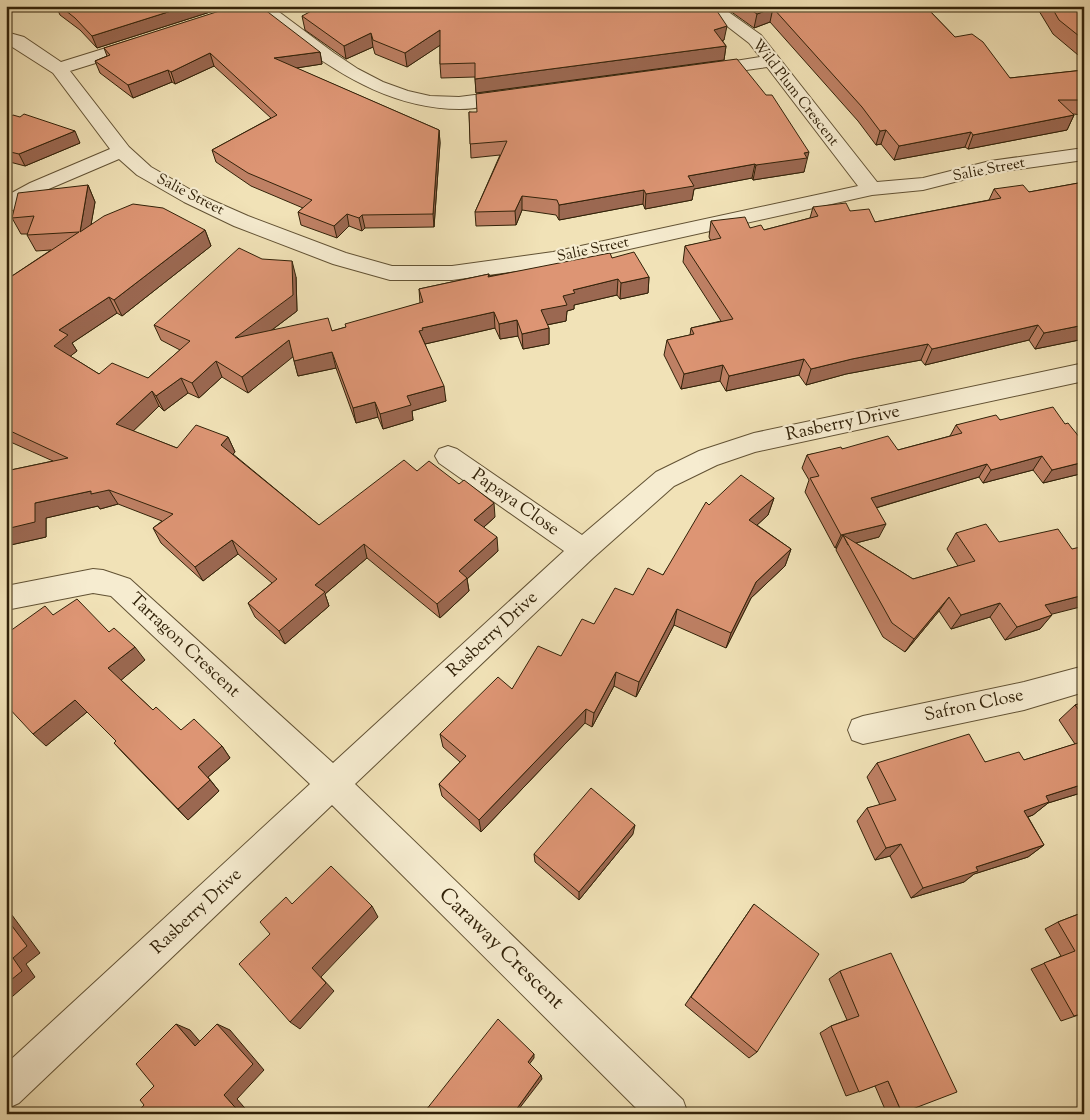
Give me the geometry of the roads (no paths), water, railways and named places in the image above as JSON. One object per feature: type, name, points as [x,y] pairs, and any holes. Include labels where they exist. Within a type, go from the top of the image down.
[{"type":"street","name":"Wild Plum Crescent","points":[[709,6],[755,39],[872,189]]},
{"type":"street","points":[[253,7],[337,64],[374,86],[409,98],[459,103],[527,94]]},
{"type":"street","name":"Salie Street","points":[[6,37],[18,41],[59,69],[122,151],[144,171],[191,198],[241,221],[332,255],[390,273],[452,273],[553,259],[872,189],[923,184],[990,167],[1084,154]]},
{"type":"street","points":[[59,69],[158,37]]},
{"type":"street","points":[[684,73],[772,62]]},
{"type":"street","points":[[6,205],[38,187],[122,151]]},
{"type":"street","name":"Rasberry Drive","points":[[6,1090],[583,550],[666,479],[708,458],[754,443],[1079,379]]},
{"type":"street","name":"Papaya Close","points":[[448,456],[583,550]]},
{"type":"street","name":"Tarragon Crescent","points":[[6,598],[93,581],[120,587],[333,784]]},
{"type":"street","name":"Safron Close","points":[[863,730],[1024,696],[1084,679]]},
{"type":"street","name":"Caraway Crescent","points":[[333,784],[669,1114]]}]
